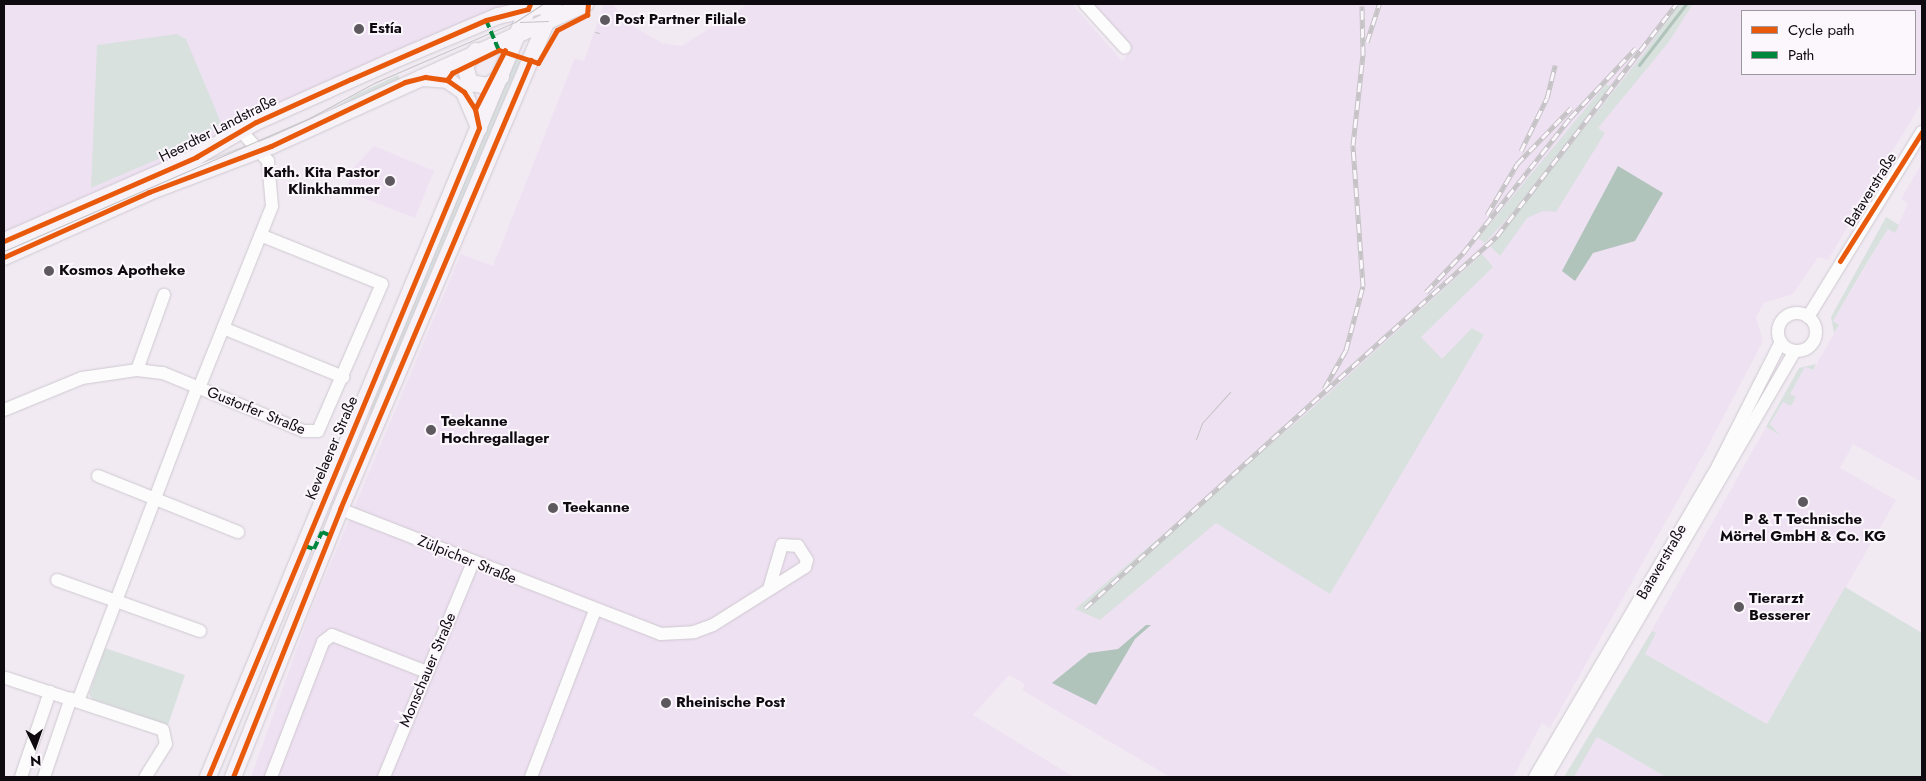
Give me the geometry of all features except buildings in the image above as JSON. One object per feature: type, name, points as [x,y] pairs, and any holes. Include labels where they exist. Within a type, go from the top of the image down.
[{"type":"main road","name":"Heerdter Landstraße","points":[[4,241],[182,163],[241,131],[498,16],[526,5],[549,4]]},
{"type":"main road","name":"Kevelaerer Straße","points":[[233,777],[340,509],[554,4]]},
{"type":"main road","name":"Heerdter Landstraße","points":[[4,257],[149,192],[261,150],[405,82],[585,4]]},
{"type":"main road","name":"Kevelaerer Straße","points":[[208,777],[501,77],[519,32],[526,5]]},
{"type":"main road","points":[[476,51],[465,66],[470,83],[488,86],[501,77]]},
{"type":"main road","points":[[405,82],[436,78],[457,86],[471,101],[479,128]]},
{"type":"street","points":[[1085,4],[1125,48]]},
{"type":"street","points":[[44,777],[153,498],[273,200],[269,168],[261,150],[241,131]]},
{"type":"street","name":"Bataverstraße","points":[[1808,317],[1922,132]]},
{"type":"street","points":[[223,328],[343,378],[382,284],[260,235]]},
{"type":"street","points":[[137,370],[164,295]]},
{"type":"street","name":"Bataverstraße","points":[[1535,777],[1718,466],[1780,342],[1778,329],[1784,318],[1792,314],[1808,317],[1815,328],[1813,342],[1795,351],[1546,777]]},
{"type":"street","points":[[1780,342],[1795,351]]},
{"type":"street","name":"Gustorfer Straße","points":[[4,410],[82,378],[137,370],[163,373],[311,433],[322,427],[343,378]]},
{"type":"street","points":[[98,476],[238,532]]},
{"type":"street","name":"Zülpicher Straße","points":[[340,509],[595,610],[661,634],[676,635],[713,625],[769,589]]},
{"type":"street","name":"Monschauer Straße","points":[[384,777],[473,562]]},
{"type":"street","points":[[56,580],[200,631]]},
{"type":"street","points":[[531,777],[595,610]]},
{"type":"street","points":[[270,777],[323,642],[332,635],[427,672]]},
{"type":"street","points":[[6,678],[164,730],[166,744],[145,777]]},
{"type":"street","points":[[21,777],[50,692]]},
{"type":"shaded area","points":[[4,4],[512,4],[190,153],[4,233]]},
{"type":"shaded area","points":[[604,4],[613,4],[625,22],[662,43],[682,46],[748,4],[1072,4],[1122,61],[1132,50],[1091,4],[1922,4],[1922,102],[1828,260],[1818,257],[1793,294],[1764,303],[1756,317],[1763,341],[1707,448],[1550,728],[1542,723],[1513,777],[1170,777],[1022,690],[1025,684],[1009,675],[973,715],[1074,777],[251,777],[309,615],[461,254],[493,266],[575,58],[584,61]]},
{"type":"shaded area","points":[[1678,4],[1693,4],[1668,43],[1598,128],[1605,133],[1556,212],[1543,211],[1527,218],[1500,256],[1490,246],[1644,53]]},
{"type":"shaded area","points":[[177,34],[186,39],[222,125],[170,154],[91,188],[97,45]]},
{"type":"shaded area","points":[[516,56],[520,62],[368,421],[374,396]]},
{"type":"shaded area","points":[[398,75],[400,79],[324,114],[357,94]]},
{"type":"shaded area","points":[[1606,84],[1611,87],[1513,212],[1485,243],[1478,238]]},
{"type":"shaded area","name":"Kath. Kita Pastor Klinkhammer","points":[[374,146],[434,171],[415,218],[345,191],[355,166]]},
{"type":"shaded area","points":[[1922,163],[1922,482],[1853,444],[1840,468],[1896,500],[1767,724],[1640,651],[1766,427],[1780,435],[1770,425],[1783,402],[1791,405],[1790,394],[1805,367],[1813,370],[1839,325],[1833,321],[1888,229],[1895,232],[1908,204],[1901,199]]},
{"type":"shaded area","points":[[1618,166],[1663,193],[1635,241],[1593,253],[1575,281],[1562,271]]},
{"type":"shaded area","points":[[1886,217],[1899,225],[1895,233],[1888,229],[1868,261],[1833,321],[1839,325],[1834,333],[1831,317]]},
{"type":"shaded area","points":[[1482,254],[1493,267],[1421,337],[1442,359],[1472,328],[1484,335],[1330,594],[1216,523],[1100,620],[1075,609],[1307,413]]},
{"type":"shaded area","points":[[1816,364],[1813,370],[1805,367],[1790,394],[1796,397],[1791,406],[1783,402],[1770,424],[1780,435],[1766,427],[1799,368]]},
{"type":"shaded area","points":[[1845,587],[1922,633],[1922,777],[1666,777],[1597,737],[1574,777],[1564,777],[1652,631],[1656,633],[1645,654],[1767,724]]},
{"type":"shaded area","points":[[1146,625],[1151,625],[1135,639],[1096,705],[1052,683],[1089,653],[1118,649]]},
{"type":"shaded area","points":[[105,648],[185,675],[168,725],[92,699],[89,694]]},
{"type":"shaded area","points":[[1597,737],[1666,777],[1574,777]]},
{"type":"waterway","points":[[1639,65],[1686,4]]},
{"type":"tram line","points":[[4,251],[308,119],[374,83],[515,22],[543,4]]},
{"type":"tram line","points":[[520,22],[548,21]]},
{"type":"tram line","points":[[595,32],[599,33]]},
{"type":"tram line","points":[[1196,439],[1202,423],[1230,392]]},
{"type":"railway","points":[[1367,42],[1379,4]]},
{"type":"railway","points":[[1085,608],[1497,236],[1676,4]]},
{"type":"railway","points":[[1324,389],[1346,350],[1363,286],[1353,145],[1363,55],[1362,6]]},
{"type":"railway","points":[[1426,292],[1463,253],[1570,118],[1636,48]]},
{"type":"railway","points":[[1521,151],[1547,98],[1555,65]]},
{"type":"railway","points":[[1487,215],[1517,164],[1571,108]]},
{"type":"marked path","points":[[486,20],[499,50]]},
{"type":"marked path","points":[[305,546],[314,549],[322,532],[329,535]]},
{"type":"cycle path","points":[[4,241],[196,157],[256,122],[351,79],[486,20],[528,9],[530,4]]},
{"type":"cycle path","points":[[447,80],[452,73],[499,50],[538,63],[557,30],[587,15],[588,4]]},
{"type":"cycle path","points":[[475,109],[505,50]]},
{"type":"cycle path","points":[[233,777],[340,509],[531,60]]},
{"type":"cycle path","points":[[4,257],[149,192],[271,146],[405,82],[425,77],[447,80],[464,92],[475,109],[479,128],[208,777]]},
{"type":"cycle path","points":[[1840,261],[1922,132]]},
{"type":"place","name":"Post Partner Filiale","points":[[605,20]]},
{"type":"place","name":"Estía","points":[[359,29]]},
{"type":"place","name":"Kath. Kita Pastor Klinkhammer","points":[[390,181]]},
{"type":"place","name":"Kosmos Apotheke","points":[[49,271]]},
{"type":"place","name":"Teekanne Hochregallager","points":[[431,430]]},
{"type":"place","name":"P & T Technische Mörtel GmbH & Co. KG","points":[[1803,502]]},
{"type":"place","name":"Teekanne","points":[[553,508]]},
{"type":"place","name":"Tierarzt Besserer","points":[[1739,607]]},
{"type":"place","name":"Rheinische Post","points":[[666,703]]}]
